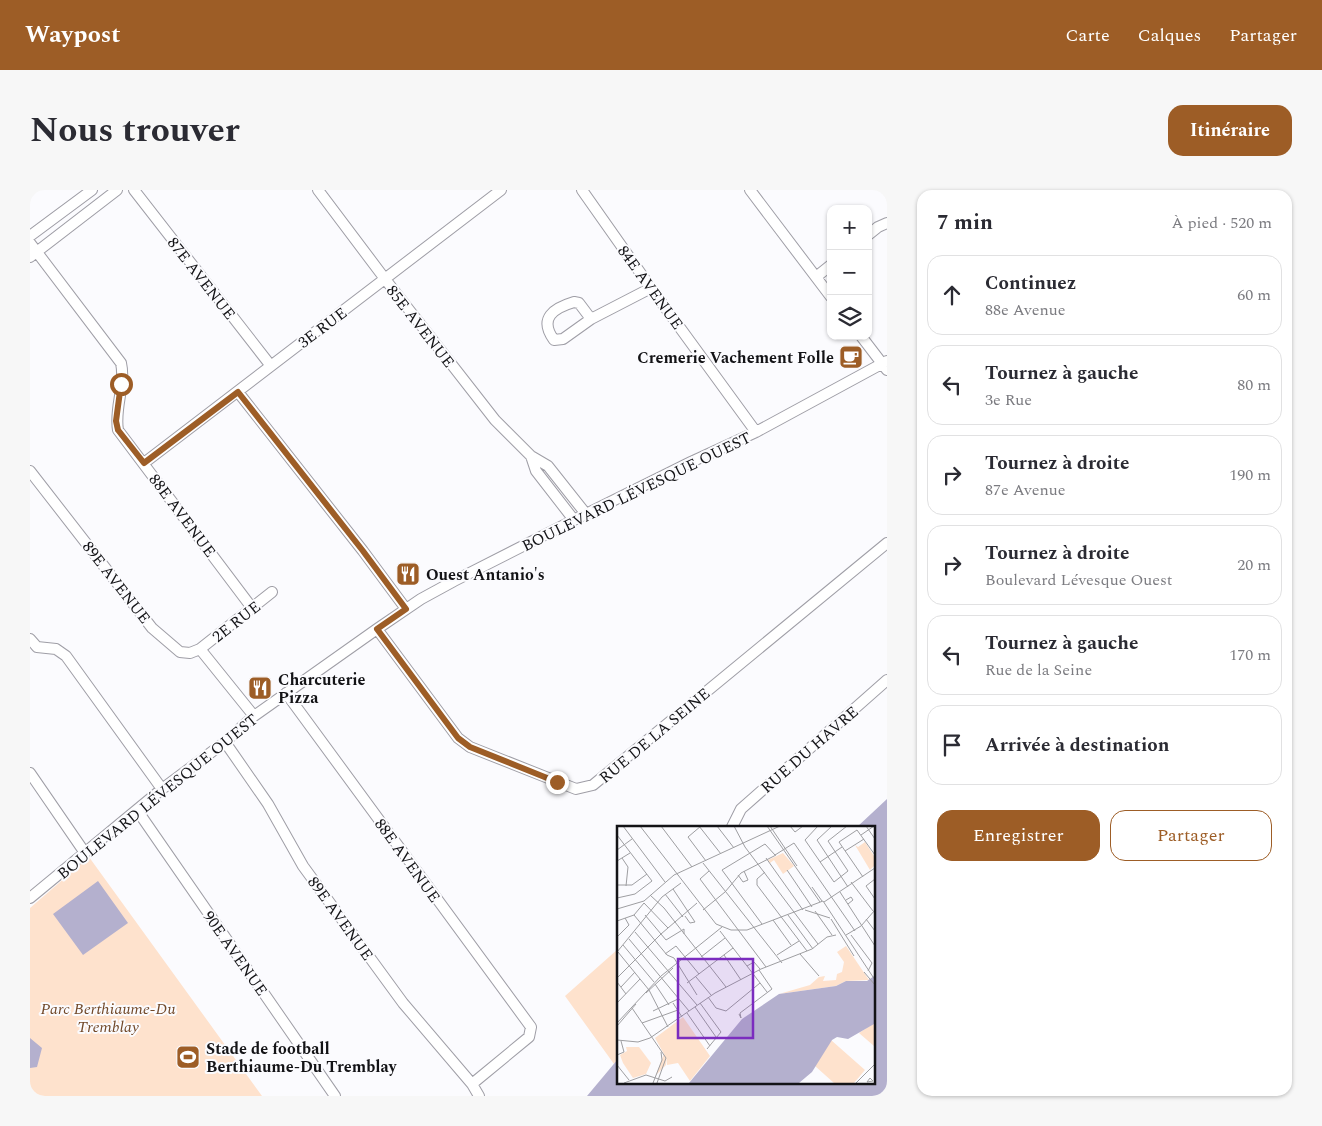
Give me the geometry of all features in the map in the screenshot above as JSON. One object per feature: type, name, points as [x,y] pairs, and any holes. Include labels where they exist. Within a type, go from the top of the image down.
[{"type":"street","points":[[30,236],[92,190]]},
{"type":"street","points":[[32,251],[117,190]]},
{"type":"street","name":"87E AVENUE","points":[[134,190],[271,366]]},
{"type":"street","name":"85E AVENUE","points":[[318,190],[495,420],[531,456],[548,466],[586,514]]},
{"type":"street","name":"3E RUE","points":[[144,463],[501,190]]},
{"type":"street","name":"84E AVENUE","points":[[582,190],[756,432]]},
{"type":"street","points":[[750,190],[830,295]]},
{"type":"street","points":[[872,232],[887,223]]},
{"type":"street","name":"88E AVENUE","points":[[32,251],[121,363],[122,375],[116,421],[118,430],[252,608]]},
{"type":"street","points":[[816,277],[827,268]]},
{"type":"street","points":[[591,319],[651,288]]},
{"type":"street","points":[[864,340],[885,365]]},
{"type":"street","name":"BOULEVARD LÉVESQUE OUEST","points":[[30,898],[162,789],[225,742],[254,716],[406,609],[454,581],[691,462],[756,432],[885,365]]},
{"type":"street","points":[[238,392],[363,551],[406,609]]},
{"type":"street","name":"85E AVENUE","points":[[531,456],[536,471],[574,520]]},
{"type":"street","name":"89E AVENUE","points":[[30,471],[152,628],[180,652],[190,653],[200,649]]},
{"type":"street","name":"RUE DE LA SEINE","points":[[377,629],[458,738],[470,747],[576,789],[593,785],[887,543]]},
{"type":"street","name":"2E RUE","points":[[200,649],[272,592]]},
{"type":"street","points":[[32,646],[56,649],[66,656],[162,789]]},
{"type":"street","points":[[200,649],[254,716]]},
{"type":"street","name":"RUE DU HAVRE","points":[[735,825],[741,809],[887,680]]},
{"type":"street","name":"88E AVENUE","points":[[286,693],[530,1027],[529,1037],[472,1084]]},
{"type":"street","name":"89E AVENUE","points":[[225,742],[268,804],[303,866],[403,1003],[472,1084],[479,1096]]},
{"type":"street","points":[[32,779],[85,853]]},
{"type":"street","name":"90E AVENUE","points":[[137,810],[335,1096]]},
{"type":"green space","name":"Parc Berthiaume-Du Tremblay","points":[[89,857],[262,1096],[30,1096],[30,908]]},
{"type":"green space","points":[[617,950],[617,1060],[614,1064],[565,996]]},
{"type":"shaded area","points":[[887,799],[887,1096],[587,1096],[617,1060],[617,1084],[874,1084],[874,826],[858,826]]},
{"type":"shaded area","points":[[98,881],[128,923],[83,955],[53,914]]},
{"type":"shaded area","points":[[30,1038],[42,1048],[37,1067],[30,1068]]},
{"type":"place","name":"Cremerie Vachement Folle","points":[[851,357]]},
{"type":"place","name":"Ouest Antanio's","points":[[408,574]]},
{"type":"place","name":"Charcuterie Pizza","points":[[260,688]]},
{"type":"place","name":"Stade de football Berthiaume-Du Tremblay","points":[[188,1057]]},
{"type":"route","points":[[121,384],[116,421],[118,430],[144,463],[238,392],[363,551],[406,609],[377,629],[458,738],[470,747],[557,782]]}]
